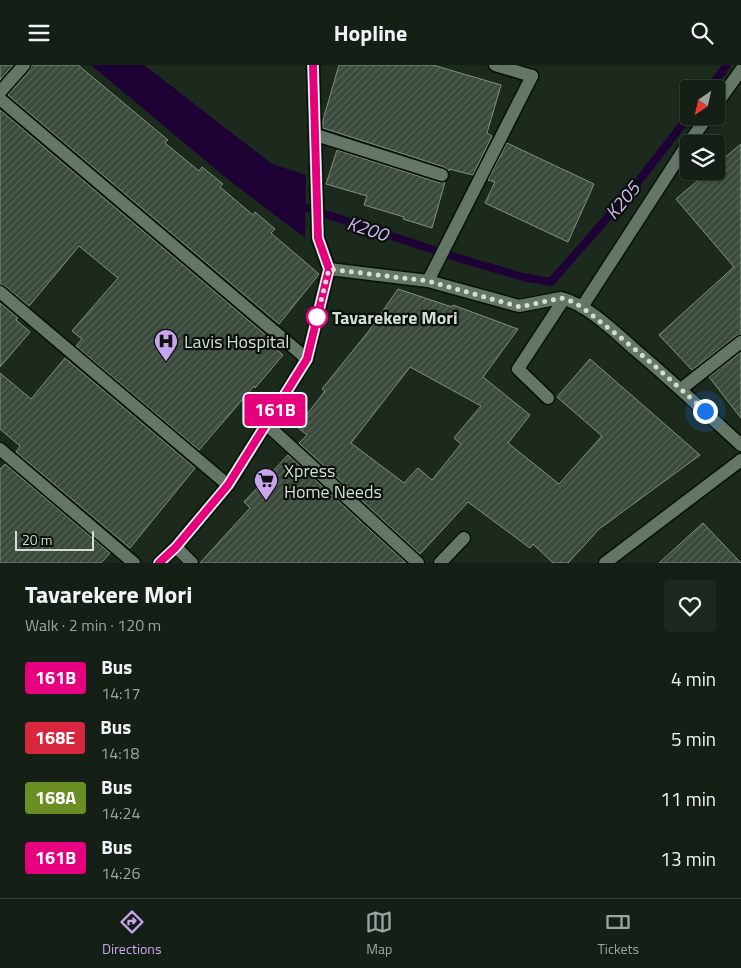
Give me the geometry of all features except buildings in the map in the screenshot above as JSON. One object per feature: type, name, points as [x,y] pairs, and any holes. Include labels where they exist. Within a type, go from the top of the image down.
[{"type":"main road","points":[[159,563],[176,547],[228,485],[307,359],[329,269],[318,238],[313,65]]},
{"type":"street","points":[[0,92],[24,65]]},
{"type":"street","points":[[428,281],[532,76],[495,65]]},
{"type":"street","points":[[725,92],[741,70]]},
{"type":"street","points":[[0,99],[307,359]]},
{"type":"street","points":[[582,307],[702,125]]},
{"type":"street","points":[[316,135],[442,175]]},
{"type":"street","points":[[329,269],[428,281],[520,307],[563,298],[582,307],[617,334],[681,389],[741,445]]},
{"type":"street","points":[[0,293],[228,485]]},
{"type":"street","points":[[548,398],[518,369],[563,298]]},
{"type":"street","points":[[681,389],[741,342]]},
{"type":"street","points":[[266,424],[418,563]]},
{"type":"street","points":[[0,449],[134,563]]},
{"type":"street","points":[[605,563],[741,460]]},
{"type":"street","points":[[440,563],[464,538]]},
{"type":"street","points":[[176,547],[192,563]]},
{"type":"shaded area","points":[[91,65],[144,65],[272,164],[306,175],[305,238],[225,177]]},
{"type":"waterway","name":"K205","points":[[716,80],[727,65]]},
{"type":"waterway","name":"K200","points":[[298,205],[458,258],[523,277],[551,282],[634,187],[682,125]]},
{"type":"bus line","name":"161B","points":[[159,563],[176,547],[228,485],[307,359],[329,269],[318,238],[313,65]]},
{"type":"place","name":"Tavarekere Mori","points":[[317,317]]},
{"type":"place","name":"Lavis Hospital","points":[[166,362]]},
{"type":"place","name":"Xpress Home Needs","points":[[266,501]]},
{"type":"route","points":[[317,317],[329,269],[428,281],[520,307],[561,298],[582,307],[617,334],[705,411]]}]
